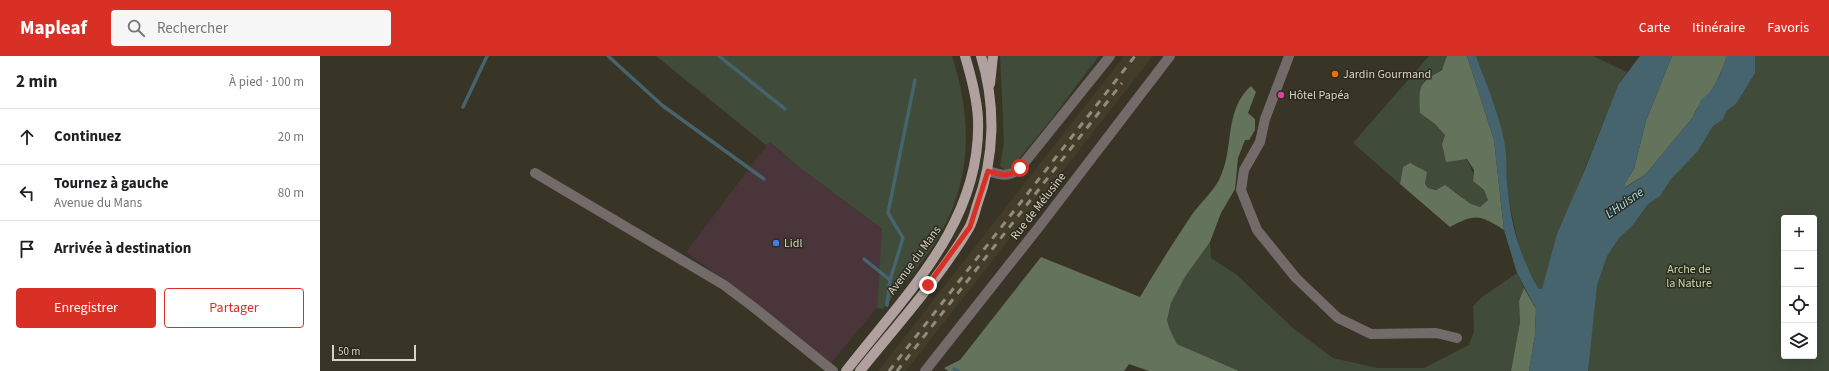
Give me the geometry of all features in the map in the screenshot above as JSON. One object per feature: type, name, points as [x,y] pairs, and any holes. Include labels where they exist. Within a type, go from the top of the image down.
[{"type":"main road","name":"Avenue du Mans","points":[[846,371],[935,257],[961,212],[974,169],[978,136],[978,117],[974,90],[965,56]]},
{"type":"main road","name":"Avenue du Mans","points":[[860,371],[928,285],[970,227],[988,171],[993,124],[990,88],[981,56]]},
{"type":"main road","points":[[990,88],[993,56]]},
{"type":"street","points":[[988,171],[1007,175],[1014,173],[1020,168],[1110,56]]},
{"type":"street","name":"Rue de Mélusine","points":[[925,371],[1039,227],[1170,56]]},
{"type":"street","points":[[1289,56],[1265,119],[1260,142],[1244,170],[1242,190],[1257,230],[1296,278],[1338,318],[1371,334],[1436,333],[1457,338]]},
{"type":"street","points":[[535,173],[724,285],[832,371]]},
{"type":"shaded area","points":[[1124,56],[1153,56],[906,371],[878,371]]},
{"type":"shaded area","points":[[769,142],[799,167],[883,230],[877,308],[831,363],[760,306],[686,252]]},
{"type":"green space","points":[[656,56],[952,56],[964,106],[966,131],[965,155],[955,203],[945,226],[931,249],[883,309],[877,308],[882,229],[799,167],[770,142],[766,145]]},
{"type":"green space","points":[[1000,56],[1099,56],[1015,164],[1006,171],[1000,166],[1004,142]]},
{"type":"green space","points":[[1429,56],[1447,56],[1445,65],[1436,74],[1424,81],[1420,113],[1435,124],[1445,135],[1442,144],[1465,158],[1471,167],[1473,181],[1484,190],[1488,200],[1480,207],[1471,204],[1456,192],[1428,188],[1403,167],[1400,184],[1353,143]]},
{"type":"green space","points":[[1447,56],[1467,56],[1494,140],[1504,230],[1489,221],[1478,218],[1466,219],[1450,227],[1400,184],[1403,167],[1410,163],[1427,172],[1425,184],[1428,188],[1436,190],[1445,185],[1471,204],[1480,207],[1488,200],[1484,190],[1473,181],[1474,170],[1467,159],[1446,162],[1442,144],[1445,135],[1435,124],[1420,113],[1420,91],[1422,86],[1424,82],[1442,70]]},
{"type":"green space","points":[[1476,56],[1593,56],[1627,72],[1618,85],[1574,196],[1542,289],[1539,289],[1524,262],[1519,247],[1508,196],[1504,141],[1495,107]]},
{"type":"green space","points":[[1672,56],[1727,56],[1714,87],[1699,106],[1693,117],[1646,174],[1624,188],[1625,183],[1634,169],[1646,121]]},
{"type":"green space","name":"Arche de la Nature","points":[[1736,56],[1829,56],[1829,371],[1560,371],[1566,320],[1640,193]]},
{"type":"green space","points":[[1251,86],[1256,92],[1248,113],[1255,119],[1255,130],[1249,140],[1245,140],[1238,158],[1235,189],[1221,213],[1210,242],[1185,277],[1171,303],[1167,320],[1177,344],[1239,371],[1149,371],[1129,364],[1124,371],[948,371],[944,368],[960,360],[1041,257],[1140,297],[1191,216],[1219,180],[1227,156],[1230,131],[1236,107],[1242,96]]},
{"type":"green space","points":[[1210,242],[1211,258],[1237,275],[1294,329],[1333,358],[1377,368],[1424,368],[1469,345],[1474,331],[1473,306],[1482,297],[1517,273],[1524,288],[1519,301],[1520,322],[1511,371],[1239,371],[1177,344],[1167,320],[1171,303],[1185,277]]},
{"type":"green space","points":[[1524,288],[1536,309],[1535,335],[1529,371],[1511,371],[1520,322],[1519,301]]},
{"type":"water","name":"L'Huisne","points":[[1467,56],[1476,56],[1495,108],[1505,145],[1508,196],[1513,224],[1526,264],[1539,289],[1542,289],[1557,234],[1586,167],[1618,85],[1640,56],[1672,56],[1646,121],[1634,169],[1625,183],[1625,188],[1646,174],[1693,117],[1701,100],[1711,91],[1720,75],[1727,56],[1755,56],[1755,73],[1736,104],[1727,110],[1723,119],[1713,126],[1698,151],[1671,179],[1660,196],[1648,204],[1632,226],[1619,238],[1607,256],[1597,285],[1588,371],[1529,371],[1535,335],[1536,309],[1517,273],[1504,230],[1494,140]]},
{"type":"waterway","points":[[463,107],[487,56]]},
{"type":"waterway","points":[[608,56],[663,106],[764,179]]},
{"type":"waterway","points":[[719,56],[785,109]]},
{"type":"waterway","points":[[890,280],[903,238],[888,213],[915,80]]},
{"type":"waterway","points":[[864,259],[890,280],[887,305]]},
{"type":"waterway","points":[[954,369],[958,371]]},
{"type":"railway","points":[[889,371],[1135,56]]},
{"type":"railway","points":[[897,371],[1122,83]]},
{"type":"place","name":"Jardin Gourmand","points":[[1335,74]]},
{"type":"place","name":"Hôtel Papéa","points":[[1281,95]]},
{"type":"place","name":"Lidl","points":[[776,243]]},
{"type":"route","points":[[928,285],[970,227],[988,171],[999,175],[1007,175],[1014,173],[1020,168]]}]
